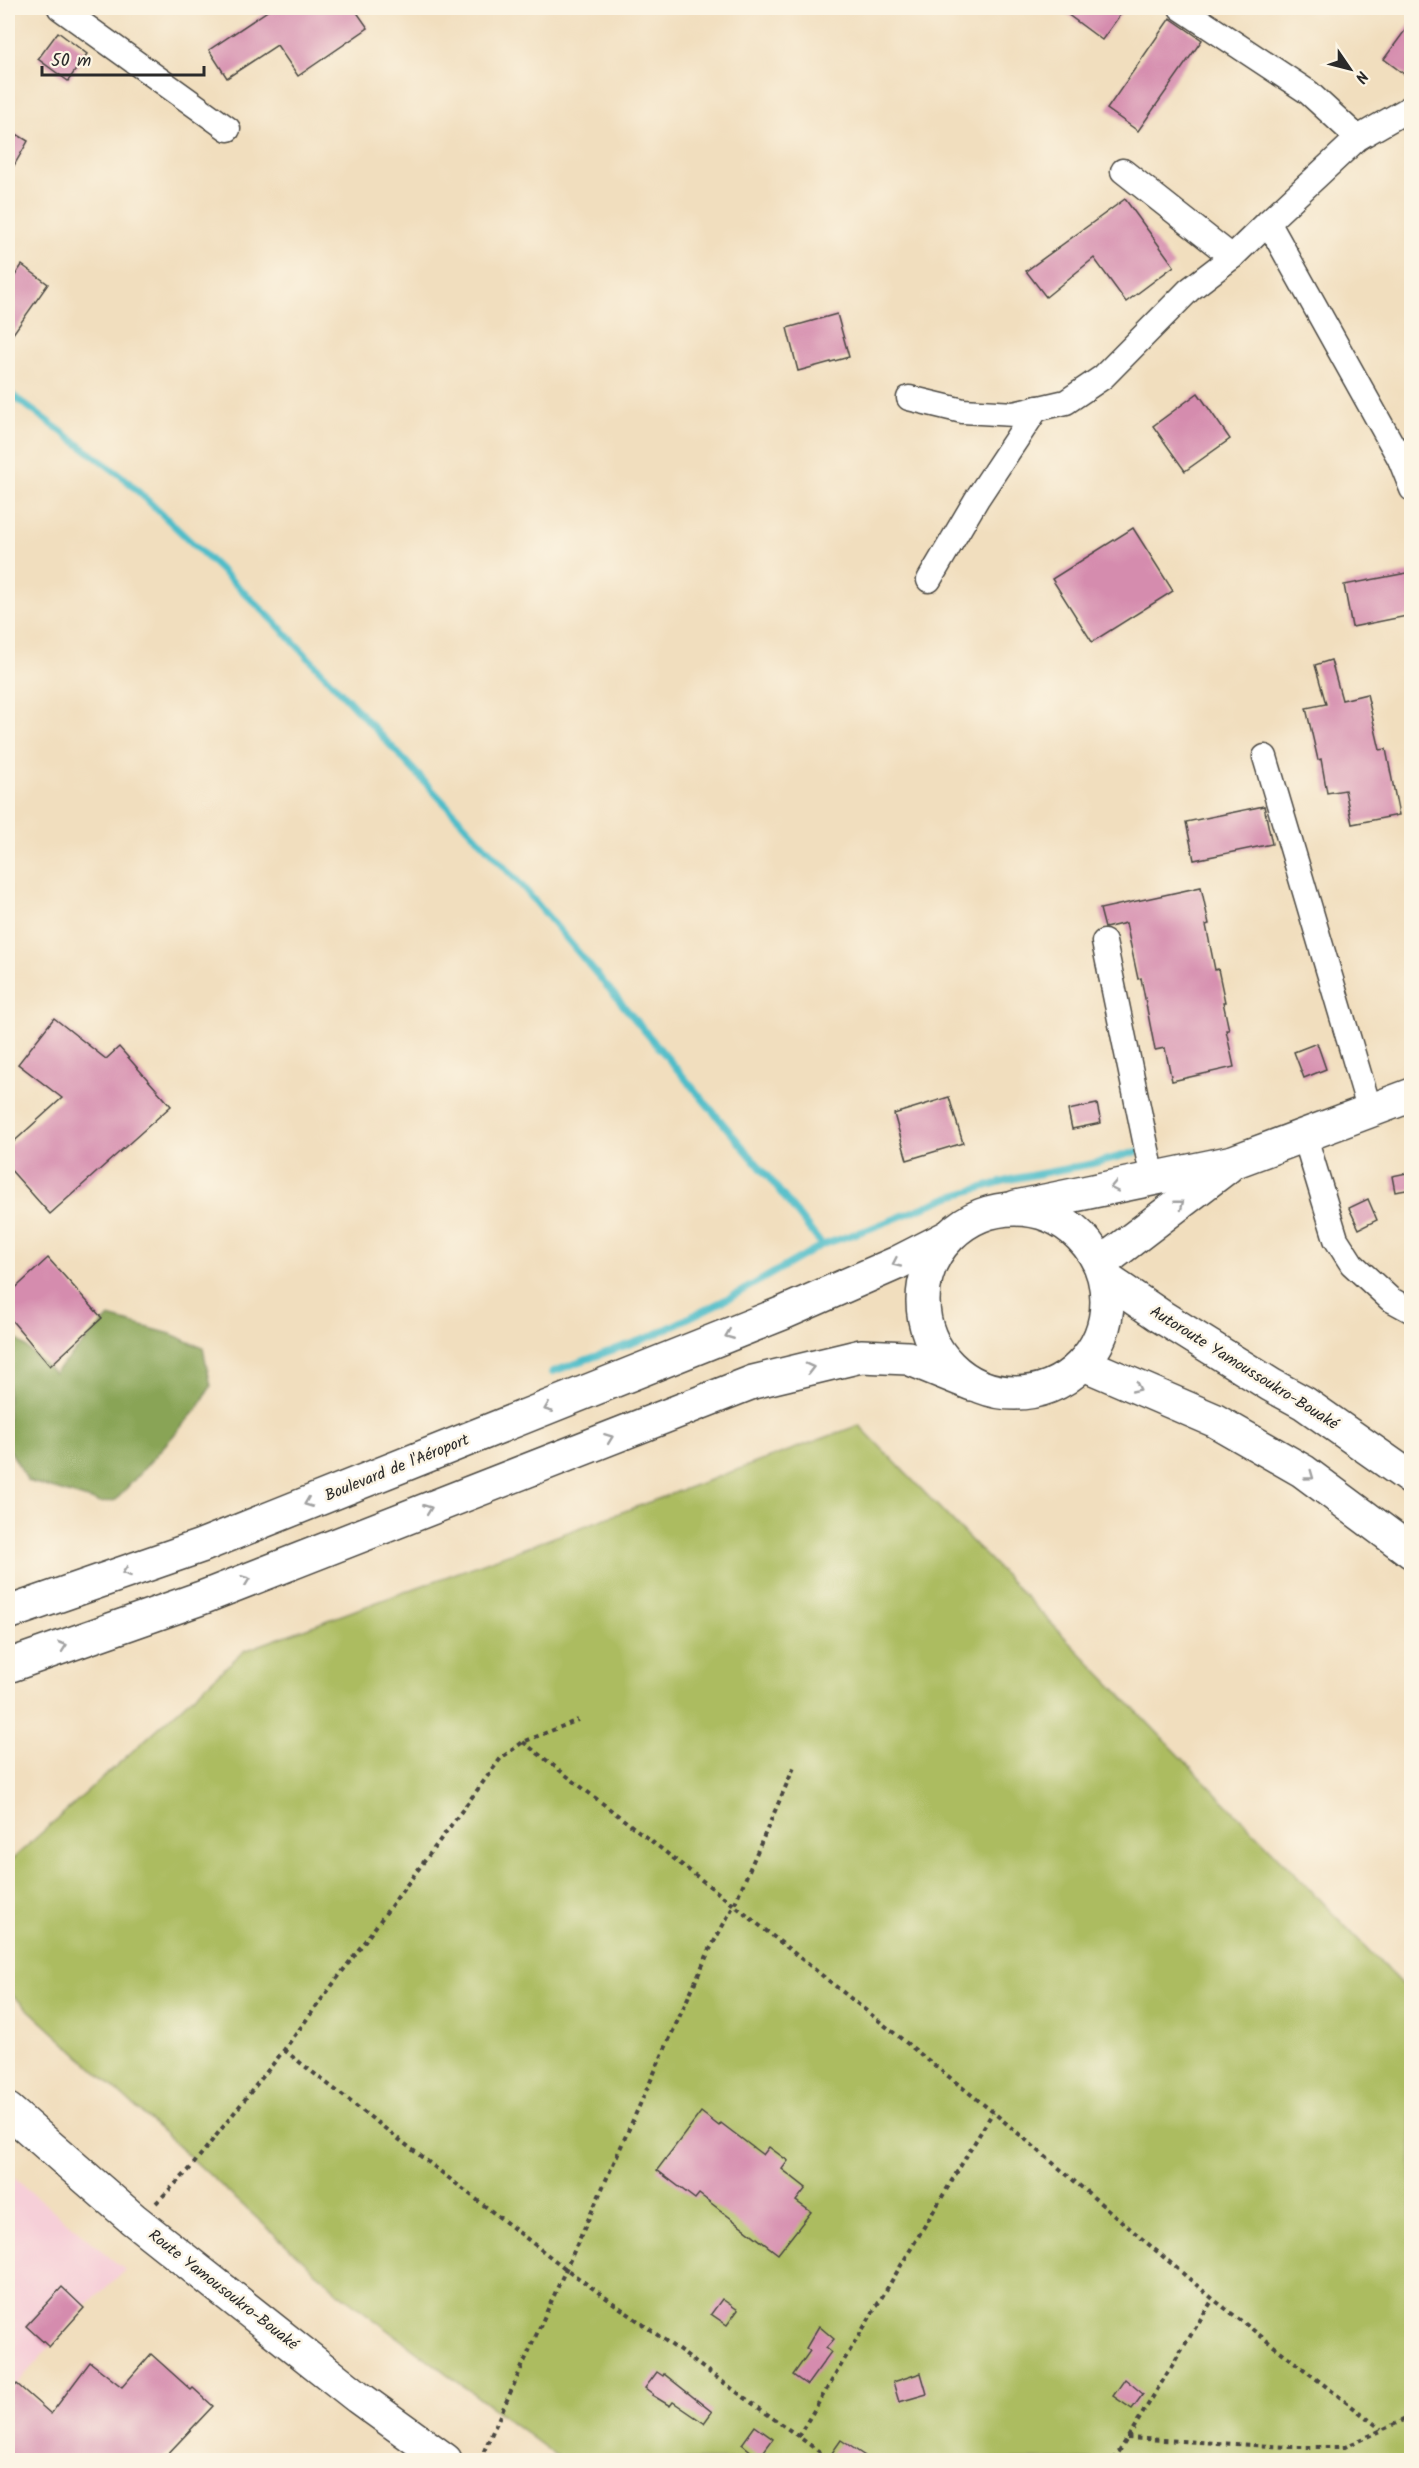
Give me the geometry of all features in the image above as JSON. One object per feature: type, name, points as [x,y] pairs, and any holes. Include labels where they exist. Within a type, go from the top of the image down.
[{"type":"main road","points":[[972,1384],[949,1367],[932,1344],[923,1316],[923,1288],[932,1260],[948,1237],[975,1217],[991,1211],[1233,1162],[1305,1137],[1412,1095]]},
{"type":"main road","points":[[1103,1272],[1233,1162]]},
{"type":"main road","points":[[8,1666],[204,1597],[753,1382],[861,1356],[908,1358],[1001,1393],[1031,1393],[1060,1382],[1084,1364],[1100,1338],[1108,1309],[1103,1272],[1094,1250],[1073,1227],[1046,1213],[1016,1207]]},
{"type":"main road","name":"Boulevard de l'Aéroport","points":[[8,1613],[201,1546],[783,1314],[897,1263],[948,1237]]},
{"type":"main road","name":"Autoroute Yamoussoukro-Bouaké","points":[[1103,1272],[1162,1317],[1304,1402],[1412,1479]]},
{"type":"main road","points":[[1084,1364],[1214,1420],[1253,1442],[1303,1471],[1412,1552]]},
{"type":"main road","name":"Route Yamousoukro-Bouaké","points":[[8,2110],[133,2219],[358,2397],[445,2460]]},
{"type":"street","points":[[60,8],[228,129]]},
{"type":"street","points":[[1181,8],[1308,92],[1358,138]]},
{"type":"street","points":[[909,398],[963,411],[1014,414],[1066,402],[1103,377],[1189,290],[1232,257],[1358,138],[1412,107]]},
{"type":"street","points":[[1123,171],[1232,257]]},
{"type":"street","points":[[1268,222],[1406,453],[1412,489]]},
{"type":"street","points":[[929,580],[978,497],[1037,408]]},
{"type":"street","points":[[1265,757],[1370,1111]]},
{"type":"street","points":[[1104,942],[1153,1179]]},
{"type":"street","points":[[1305,1137],[1336,1239],[1352,1264],[1390,1299],[1412,1311]]},
{"type":"path","points":[[133,2219],[155,2205],[188,2171],[284,2050],[501,1758],[523,1742],[578,1720]]},
{"type":"path","points":[[523,1742],[734,1905],[993,2112],[1213,2300],[1381,2429]]},
{"type":"path","points":[[480,2460],[709,1951],[734,1905],[795,1765]]},
{"type":"path","points":[[284,2050],[566,2269],[831,2460]]},
{"type":"path","points":[[798,2437],[993,2112]]},
{"type":"path","points":[[1114,2460],[1213,2300]]},
{"type":"path","points":[[1127,2438],[1289,2447],[1345,2447],[1412,2416]]},
{"type":"shaded area","points":[[8,2173],[125,2270],[84,2308],[8,2394]]},
{"type":"green space","points":[[109,1317],[171,1334],[203,1348],[211,1386],[197,1409],[116,1500],[101,1503],[28,1481],[8,1447],[8,1343],[14,1336],[54,1373]]},
{"type":"green space","points":[[859,1425],[1411,1994],[1411,2460],[562,2460],[339,2293],[8,1991],[8,1863],[244,1651]]},
{"type":"building","points":[[272,8],[354,8],[368,28],[298,76],[277,45],[227,78],[209,50]]},
{"type":"building","points":[[1059,8],[1125,8],[1102,40]]},
{"type":"building","points":[[1170,18],[1202,40],[1138,131],[1107,109]]},
{"type":"building","points":[[1412,21],[1412,80],[1384,59]]},
{"type":"building","points":[[58,32],[87,54],[68,81],[38,59]]},
{"type":"building","points":[[8,129],[28,141],[8,176]]},
{"type":"building","points":[[1125,199],[1174,266],[1126,302],[1094,258],[1046,297],[1026,271]]},
{"type":"building","points":[[22,265],[48,284],[8,341],[8,286]]},
{"type":"building","points":[[837,314],[849,357],[798,371],[787,328]]},
{"type":"building","points":[[1198,393],[1230,439],[1185,471],[1153,426]]},
{"type":"building","points":[[1133,528],[1173,591],[1092,642],[1052,579]]},
{"type":"building","points":[[1412,572],[1412,615],[1352,627],[1344,585]]},
{"type":"building","points":[[1331,660],[1342,700],[1367,694],[1380,750],[1386,749],[1399,815],[1352,824],[1345,790],[1327,793],[1321,759],[1318,760],[1306,708],[1326,704],[1315,665]]},
{"type":"building","points":[[1264,806],[1272,844],[1194,860],[1186,822]]},
{"type":"building","points":[[1201,887],[1215,970],[1218,969],[1225,1002],[1223,1002],[1229,1030],[1226,1030],[1234,1067],[1172,1081],[1165,1048],[1155,1050],[1141,978],[1138,979],[1126,923],[1105,928],[1100,909]]},
{"type":"building","points":[[54,1018],[106,1059],[119,1047],[171,1106],[50,1214],[8,1167],[8,1147],[62,1098],[18,1064]]},
{"type":"building","points":[[1317,1043],[1326,1069],[1304,1078],[1294,1052]]},
{"type":"building","points":[[949,1097],[963,1143],[907,1160],[894,1114]]},
{"type":"building","points":[[1097,1104],[1101,1123],[1072,1129],[1068,1110]]},
{"type":"building","points":[[1412,1172],[1412,1189],[1395,1192],[1392,1176]]},
{"type":"building","points":[[1368,1199],[1377,1220],[1359,1229],[1349,1208]]},
{"type":"building","points":[[48,1258],[102,1318],[50,1366],[8,1316],[8,1295]]},
{"type":"building","points":[[701,2112],[719,2126],[721,2123],[763,2155],[769,2147],[788,2161],[782,2169],[806,2188],[796,2201],[811,2212],[778,2254],[699,2194],[695,2199],[657,2170]]},
{"type":"building","points":[[62,2287],[84,2308],[49,2347],[26,2326]]},
{"type":"building","points":[[722,2299],[738,2310],[727,2325],[711,2314]]},
{"type":"building","points":[[819,2326],[834,2339],[826,2348],[831,2352],[807,2385],[793,2375],[810,2351],[806,2348]]},
{"type":"building","points":[[151,2354],[191,2390],[193,2388],[213,2406],[162,2460],[8,2460],[8,2394],[17,2384],[51,2414],[90,2362],[122,2387]]},
{"type":"building","points":[[657,2372],[663,2376],[664,2374],[712,2412],[704,2423],[673,2402],[670,2406],[645,2388]]},
{"type":"building","points":[[921,2373],[927,2394],[899,2402],[893,2382]]},
{"type":"building","points":[[1125,2379],[1143,2394],[1132,2409],[1113,2396]]},
{"type":"building","points":[[755,2426],[773,2439],[759,2458],[742,2444]]},
{"type":"building","points":[[841,2440],[871,2460],[827,2460]]},
{"type":"waterway","points":[[8,392],[124,478],[275,622],[523,887],[770,1179],[822,1245]]},
{"type":"waterway","points":[[552,1372],[652,1336],[733,1296],[822,1245],[949,1197],[1012,1179],[1091,1164],[1144,1150]]}]
